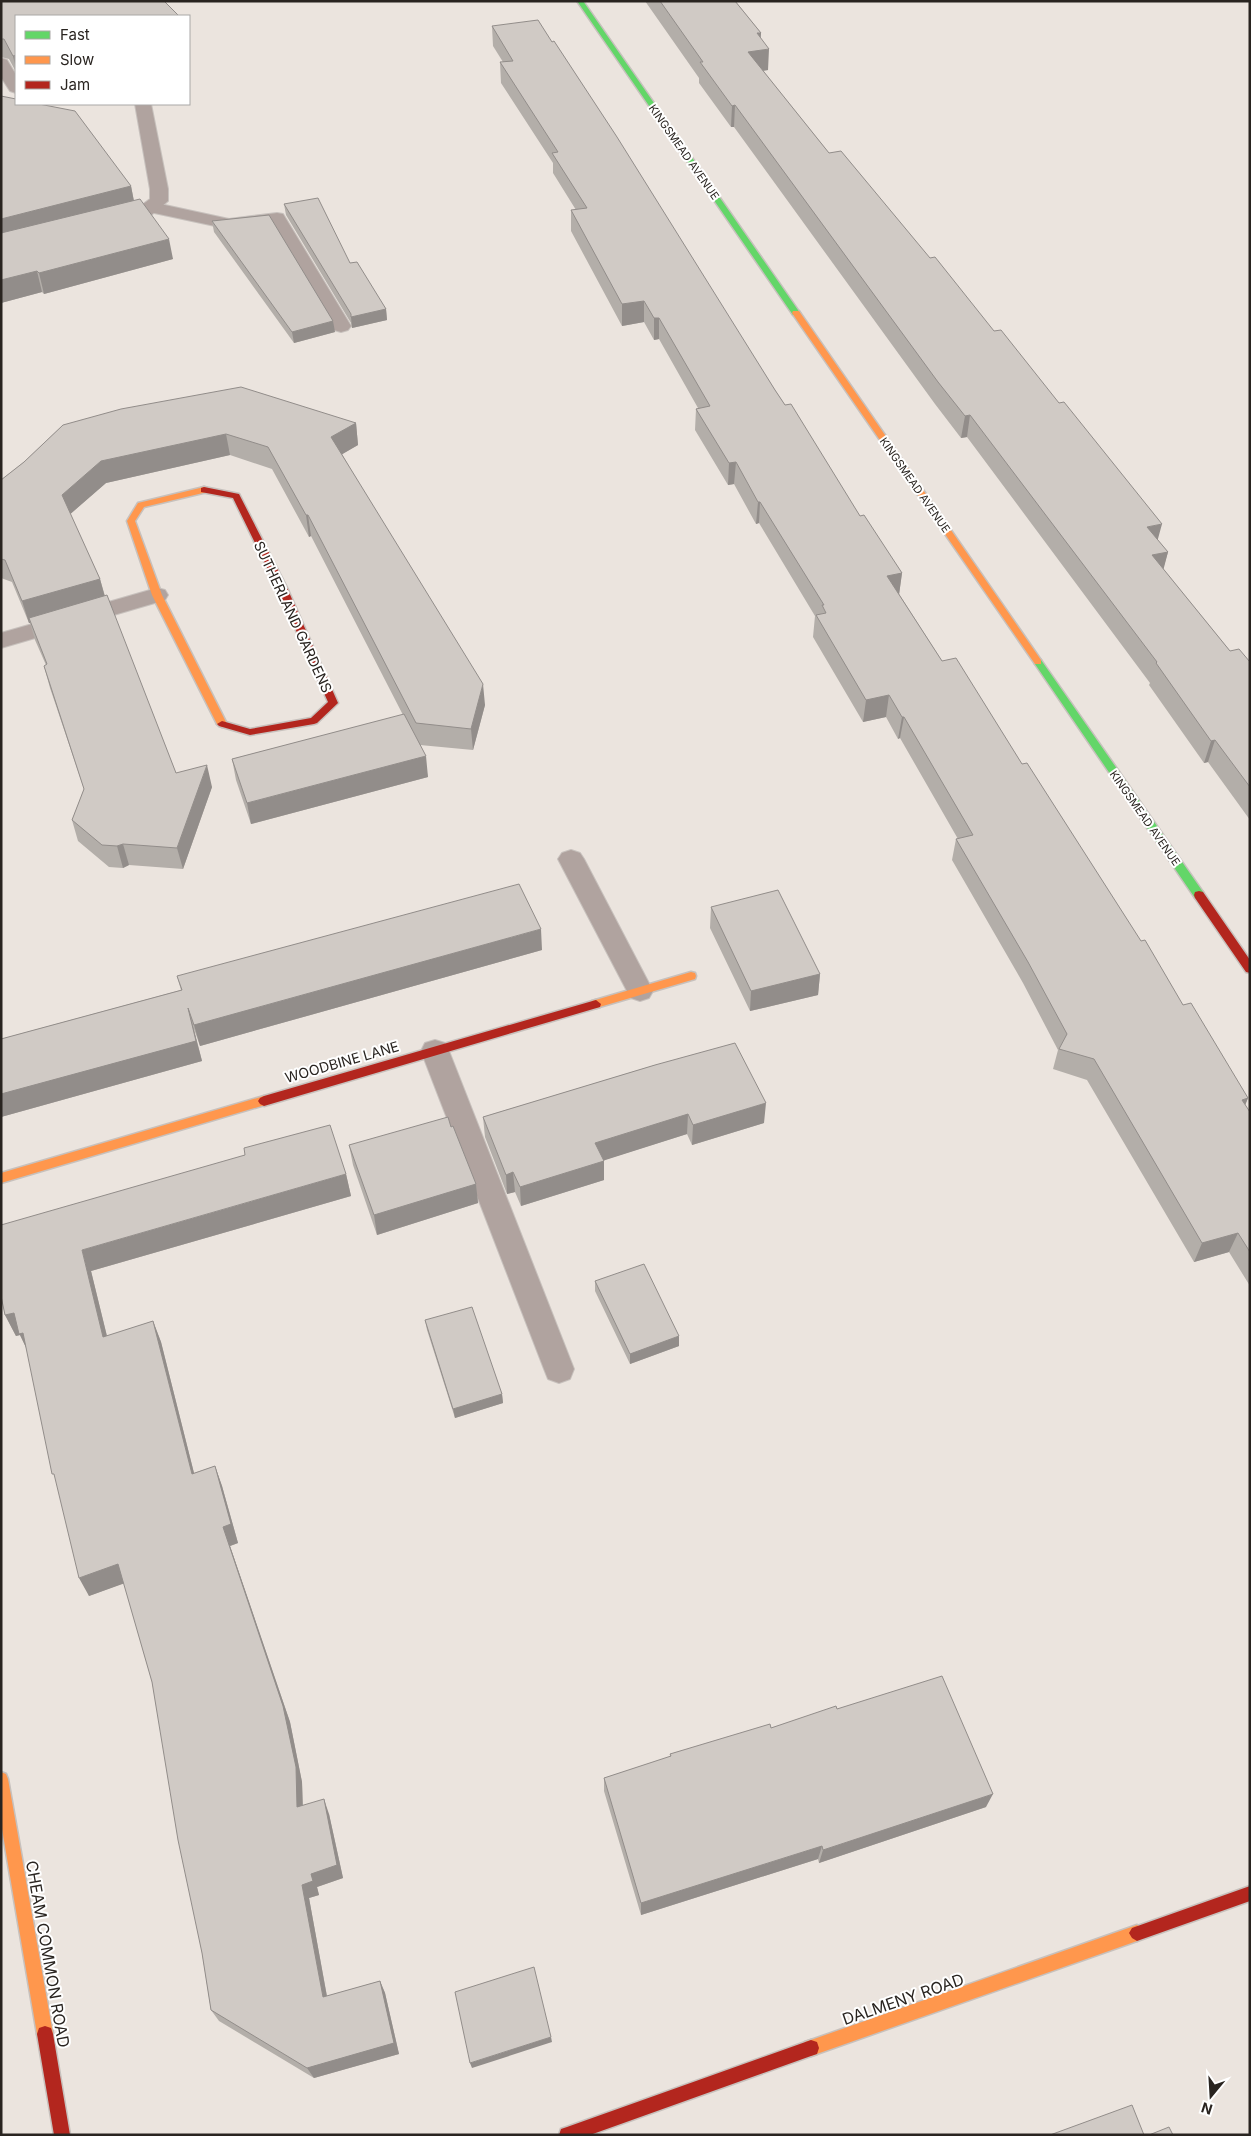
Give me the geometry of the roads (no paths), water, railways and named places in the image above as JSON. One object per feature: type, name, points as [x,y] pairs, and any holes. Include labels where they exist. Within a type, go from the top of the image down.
[{"type":"street","name":"KINGSMEAD AVENUE","points":[[580,1],[1250,969]]},
{"type":"street","points":[[1,63],[15,86]]},
{"type":"street","points":[[96,224],[144,212],[159,201],[159,189],[143,105]]},
{"type":"street","points":[[151,207],[229,224],[277,218],[341,326]]},
{"type":"street","name":"SUTHERLAND GARDENS","points":[[204,490],[236,496],[282,590],[333,703],[314,721],[250,732],[222,724],[157,595],[131,520],[141,506],[204,490]]},
{"type":"street","points":[[1,641],[157,595]]},
{"type":"street","points":[[571,859],[640,991]]},
{"type":"street","name":"WOODBINE LANE","points":[[1,1178],[691,976]]},
{"type":"street","points":[[435,1051],[559,1369]]},
{"type":"street","name":"CHEAM COMMON ROAD","points":[[1,1779],[62,2135]]},
{"type":"street","name":"DALMENY ROAD","points":[[567,2135],[1250,1894]]}]
